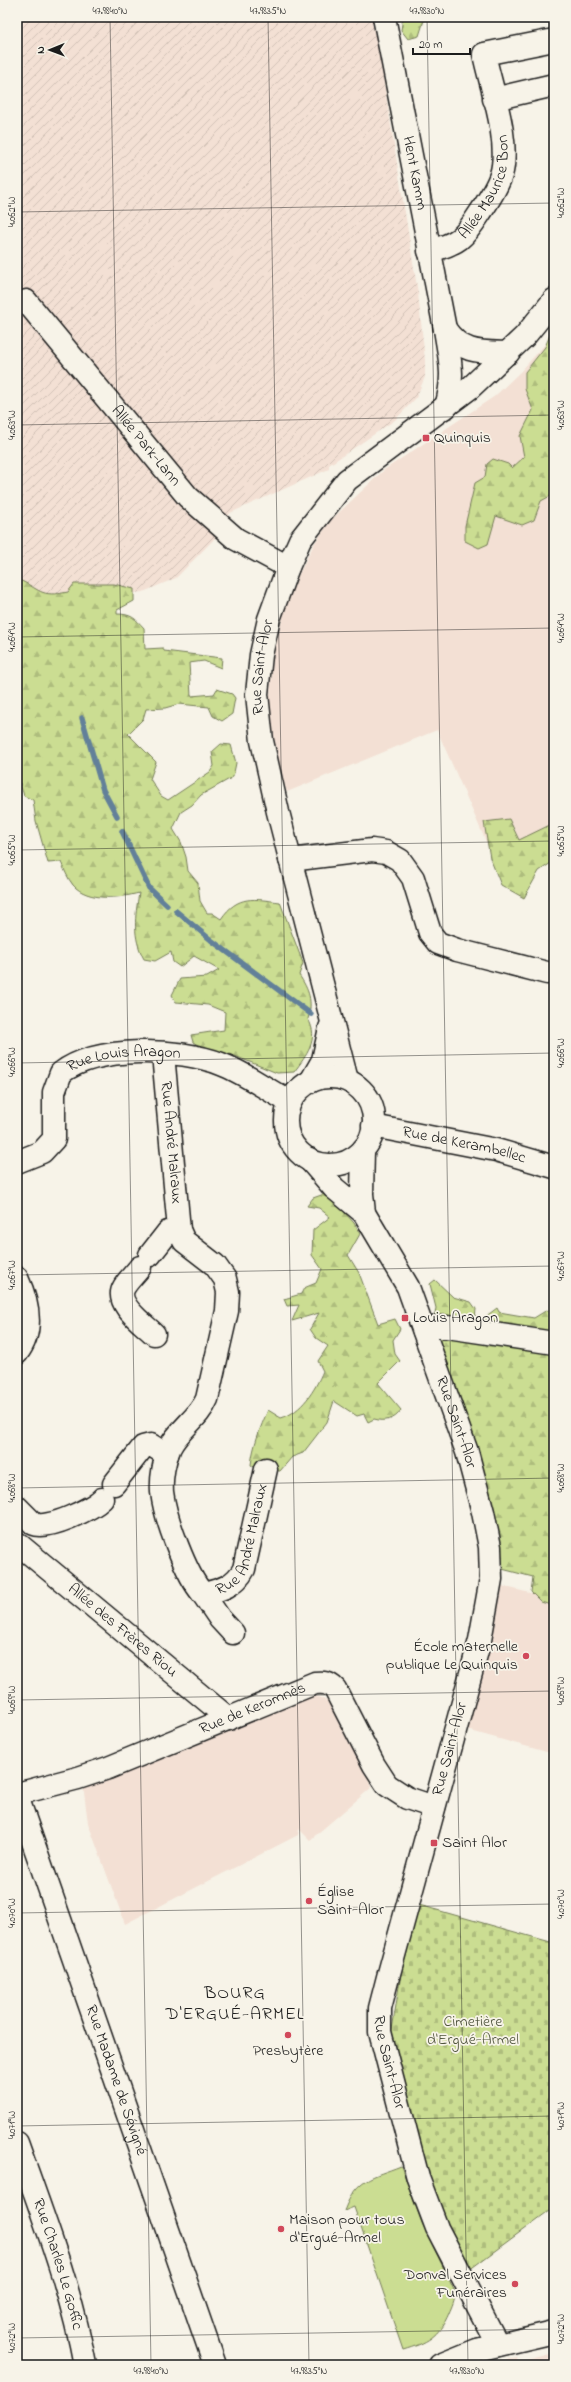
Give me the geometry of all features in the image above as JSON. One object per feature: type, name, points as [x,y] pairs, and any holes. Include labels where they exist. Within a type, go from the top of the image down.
[{"type":"street","name":"Hent Kamm","points":[[384,17],[445,329],[452,372],[452,386],[446,408]]},
{"type":"street","name":"Allée Maurice Bon","points":[[429,251],[450,246],[464,236],[498,182],[504,154],[484,54],[554,40]]},
{"type":"street","points":[[494,99],[554,85]]},
{"type":"street","name":"Rue Saint-Alor","points":[[347,1080],[269,775],[258,713],[257,694],[264,638],[288,566],[309,527],[347,480],[446,408],[470,388],[525,336],[554,300]]},
{"type":"street","name":"Allée Park-Lann","points":[[26,301],[188,497],[236,539],[288,566]]},
{"type":"street","name":"Hent Kamm","points":[[445,329],[460,346],[470,388]]},
{"type":"street","points":[[460,346],[482,352],[508,353]]},
{"type":"street","points":[[290,860],[372,850],[390,853],[400,860],[413,878],[430,933],[438,943],[457,950],[547,973]]},
{"type":"street","name":"Rue Saint-Alor","points":[[311,1081],[322,1060],[331,1021]]},
{"type":"street","name":"Rue Louis Aragon","points":[[17,1162],[42,1152],[54,1139],[54,1092],[57,1080],[65,1070],[89,1060],[116,1053],[139,1052],[199,1057],[221,1064],[290,1102]]},
{"type":"street","name":"Rue André Malraux","points":[[163,1054],[179,1230],[184,1240],[220,1271],[225,1278],[229,1302],[205,1403],[173,1442],[167,1455],[162,1486],[165,1507],[186,1565],[220,1619],[233,1633]]},
{"type":"street","points":[[334,1077],[347,1080],[358,1087],[367,1098],[372,1111],[373,1126],[370,1138],[363,1150],[342,1163],[325,1164],[309,1160],[298,1152],[291,1141],[287,1128],[286,1115],[290,1102],[297,1091],[311,1081],[334,1077]]},
{"type":"street","name":"Rue de Kerambellec","points":[[373,1126],[496,1150],[554,1167]]},
{"type":"street","name":"Rue Saint-Alor","points":[[363,1150],[362,1194],[364,1213]]},
{"type":"street","name":"Rue Saint-Alor","points":[[309,1160],[334,1188],[364,1213],[401,1274],[424,1331],[474,1478],[487,1530],[491,1566],[488,1597],[480,1640],[388,1977],[380,2008],[379,2023],[384,2052],[423,2192],[437,2228],[498,2345]]},
{"type":"street","points":[[154,1334],[128,1308],[122,1296],[124,1288],[168,1232],[179,1230]]},
{"type":"street","points":[[17,1278],[26,1299],[28,1315],[26,1337],[17,1353]]},
{"type":"street","points":[[424,1331],[436,1327],[447,1327],[554,1343]]},
{"type":"street","points":[[17,1508],[34,1524],[48,1525],[95,1506],[108,1492],[143,1447],[151,1445],[167,1455]]},
{"type":"street","name":"Rue André Malraux","points":[[203,1594],[232,1584],[244,1569],[266,1469]]},
{"type":"street","name":"Allée des Frères Riou","points":[[17,1543],[229,1719]]},
{"type":"street","name":"Rue de Keromnès","points":[[17,1795],[108,1768],[315,1683],[331,1684],[335,1689],[374,1765],[387,1785],[407,1798],[434,1807]]},
{"type":"street","name":"Rue Madame de Sévigné","points":[[17,1795],[215,2365]]},
{"type":"street","name":"Rue Charles Le Goffic","points":[[17,2143],[60,2263],[71,2299],[85,2365]]},
{"type":"street","name":"Rue Saint-Alor","points":[[468,2289],[474,2320],[473,2340],[469,2352]]},
{"type":"street","points":[[440,2365],[469,2352],[554,2332]]},
{"type":"shaded area","points":[[17,17],[371,17],[379,52],[418,293],[425,360],[425,377],[416,398],[395,420],[329,465],[329,469],[230,513],[220,533],[176,578],[143,592],[120,595],[17,622]]},
{"type":"shaded area","points":[[554,334],[554,848],[499,871],[437,730],[287,792],[276,756],[268,719],[273,657],[288,596],[314,544],[331,520],[384,470],[495,396],[521,371]]},
{"type":"shaded area","points":[[502,1586],[554,1599],[554,1754],[467,1730],[496,1621]]},
{"type":"shaded area","points":[[314,1695],[329,1702],[345,1729],[372,1787],[310,1840],[299,1829],[298,1835],[125,1924],[88,1823],[83,1785]]},
{"type":"shaded area","points":[[554,2353],[554,2365],[486,2365],[517,2357],[518,2362]]},
{"type":"green space","points":[[403,17],[425,17],[419,36],[408,39],[401,30]]},
{"type":"green space","points":[[554,325],[554,494],[541,501],[534,520],[522,525],[496,516],[488,544],[479,548],[465,541],[465,526],[475,483],[485,477],[487,464],[493,459],[508,464],[512,468],[524,457],[520,436],[533,410],[525,389],[525,372],[545,347]]},
{"type":"green space","points":[[17,579],[41,592],[51,594],[68,592],[74,584],[114,584],[134,589],[134,601],[117,610],[117,614],[132,617],[144,628],[145,649],[163,648],[164,651],[222,658],[221,668],[204,661],[189,663],[191,696],[214,694],[217,689],[232,694],[235,698],[232,714],[222,721],[213,716],[209,707],[179,704],[165,708],[146,709],[143,719],[128,734],[156,762],[150,779],[161,796],[168,800],[210,772],[214,766],[212,752],[221,744],[231,745],[236,763],[233,777],[201,795],[192,805],[181,812],[173,829],[181,842],[186,857],[188,871],[198,883],[200,901],[207,913],[212,913],[221,919],[227,911],[240,902],[254,899],[280,902],[303,963],[299,975],[308,991],[310,1007],[308,1019],[313,1033],[310,1047],[294,1072],[277,1073],[235,1056],[204,1049],[193,1042],[191,1035],[224,1030],[225,1012],[208,1005],[176,1002],[172,995],[180,979],[207,977],[219,970],[194,956],[180,967],[173,962],[171,952],[155,961],[144,959],[140,951],[136,935],[136,910],[139,893],[114,897],[87,894],[73,885],[61,862],[48,863],[36,821],[33,800],[24,796],[17,774]]},
{"type":"green space","points":[[509,819],[519,840],[554,823],[554,861],[539,871],[524,898],[501,885],[490,858],[484,822]]},
{"type":"green space","points":[[327,1193],[354,1223],[360,1234],[348,1255],[359,1273],[378,1324],[395,1319],[400,1329],[393,1340],[395,1354],[400,1361],[378,1383],[401,1410],[393,1418],[382,1420],[374,1419],[368,1422],[364,1414],[357,1416],[334,1401],[327,1422],[303,1453],[292,1457],[280,1471],[257,1469],[251,1465],[253,1451],[268,1410],[281,1418],[295,1411],[312,1393],[323,1371],[318,1361],[328,1346],[316,1338],[310,1329],[319,1313],[292,1321],[299,1305],[287,1306],[284,1299],[301,1294],[304,1288],[316,1283],[322,1269],[312,1255],[313,1230],[330,1217],[319,1208],[307,1206],[313,1198]]},
{"type":"green space","points":[[435,1280],[453,1297],[471,1302],[476,1309],[475,1319],[481,1320],[497,1308],[499,1312],[534,1318],[547,1310],[554,1313],[554,1606],[541,1602],[531,1592],[533,1577],[502,1569],[498,1561],[439,1352],[434,1319],[436,1308],[430,1284]]},
{"type":"green space","name":"Cimetière d'Ergué-Armel","points":[[419,1905],[554,1943],[554,2207],[469,2270],[436,2200],[391,2036],[401,1974]]},
{"type":"green space","points":[[401,2166],[422,2223],[455,2292],[454,2300],[449,2313],[441,2328],[425,2342],[403,2350],[354,2207],[344,2211],[354,2191],[366,2180]]},
{"type":"waterway","points":[[82,718],[103,790],[117,816]]},
{"type":"waterway","points":[[122,831],[149,888],[167,905]]},
{"type":"waterway","points":[[176,911],[211,940],[311,1014]]},
{"type":"place","name":"Quinquis","points":[[426,438]]},
{"type":"place","name":"Louis Aragon","points":[[405,1318]]},
{"type":"place","name":"École maternelle publique Le Quinquis","points":[[526,1656]]},
{"type":"place","name":"Saint Alor","points":[[434,1843]]},
{"type":"place","name":"Église Saint-Alor","points":[[309,1901]]},
{"type":"place","name":"Presbytère","points":[[288,2035]]},
{"type":"place","name":"Maison pour tous d'Ergué-Armel","points":[[281,2229]]},
{"type":"place","name":"Donval Services Funéraires","points":[[515,2284]]},
{"type":"district","name":"BOURG D'ERGUÉ-ARMEL","points":[[235,2004]]}]
